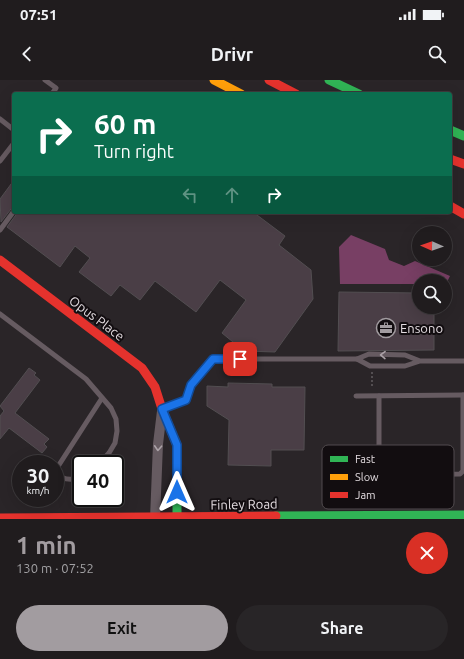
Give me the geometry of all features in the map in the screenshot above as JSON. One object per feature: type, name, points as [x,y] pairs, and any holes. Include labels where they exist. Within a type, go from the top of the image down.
[{"type":"main road","points":[[214,80],[237,92]]},
{"type":"main road","points":[[220,80],[238,92]]},
{"type":"main road","points":[[269,80],[292,92]]},
{"type":"main road","points":[[329,80],[356,92]]},
{"type":"main road","points":[[452,131],[464,136]]},
{"type":"main road","points":[[452,160],[464,164]]},
{"type":"main road","points":[[452,207],[464,214]]},
{"type":"main road","name":"Opus Place","points":[[0,260],[142,368],[155,388],[177,445],[177,518]]},
{"type":"main road","name":"Finley Road","points":[[0,518],[464,515]]},
{"type":"street","name":"Opus Place","points":[[156,518],[158,444],[162,409]]},
{"type":"lane","points":[[45,80],[56,88],[53,92]]},
{"type":"lane","points":[[0,119],[12,128]]},
{"type":"lane","points":[[0,161],[12,146]]},
{"type":"lane","points":[[0,230],[12,214]]},
{"type":"lane","points":[[0,314],[86,379],[111,408],[116,419],[117,431],[114,443],[107,455]]},
{"type":"lane","points":[[357,360],[369,354],[404,355],[420,361]]},
{"type":"lane","points":[[162,409],[186,400],[191,385],[213,359],[357,360],[370,366],[405,366],[420,361],[464,361]]},
{"type":"lane","points":[[356,396],[464,395],[463,471],[460,474],[454,474]]},
{"type":"lane","points":[[379,396],[379,445]]},
{"type":"lane","points":[[72,480],[62,478],[57,473],[57,468],[102,398]]},
{"type":"path","points":[[372,396],[372,372],[377,372]]},
{"type":"shaded area","points":[[351,235],[385,249],[389,260],[404,266],[412,262],[412,266],[427,266],[445,274],[412,274],[412,284],[340,284],[339,247]]},
{"type":"building","points":[[12,183],[12,208],[1,222],[0,199]]},
{"type":"building","points":[[17,214],[256,214],[285,236],[279,245],[311,270],[313,299],[275,352],[244,351],[222,333],[246,300],[220,280],[196,312],[155,281],[140,300],[120,285],[111,296],[79,272],[90,258],[75,246],[60,267],[7,227]]},
{"type":"building","name":"Ensono","points":[[339,292],[412,293],[412,314],[434,314],[434,350],[338,351]]},
{"type":"building","points":[[29,368],[36,373],[34,375],[40,380],[15,413],[49,439],[44,444],[47,447],[42,453],[9,428],[0,439],[0,416],[4,411],[0,406]]},
{"type":"building","points":[[228,383],[272,384],[272,387],[305,387],[304,450],[271,450],[271,466],[228,465],[229,420],[207,406],[207,386],[228,387]]},
{"type":"traffic: fast","points":[[329,80],[355,92]]},
{"type":"traffic: fast","points":[[452,131],[464,136]]},
{"type":"traffic: fast","points":[[177,452],[177,519]]},
{"type":"traffic: fast","points":[[276,516],[464,515]]},
{"type":"traffic: slow","points":[[214,80],[237,92]]},
{"type":"traffic: jam","points":[[269,80],[292,92]]},
{"type":"traffic: jam","points":[[452,160],[464,164]]},
{"type":"traffic: jam","points":[[452,207],[464,214]]},
{"type":"traffic: jam","points":[[0,260],[142,368],[155,387],[162,409],[177,445],[177,452]]},
{"type":"traffic: jam","points":[[0,518],[276,516]]},
{"type":"place","name":"Ensono","points":[[386,328]]},
{"type":"route","points":[[177,492],[177,445],[162,409],[186,400],[191,385],[213,359],[240,359]]}]
